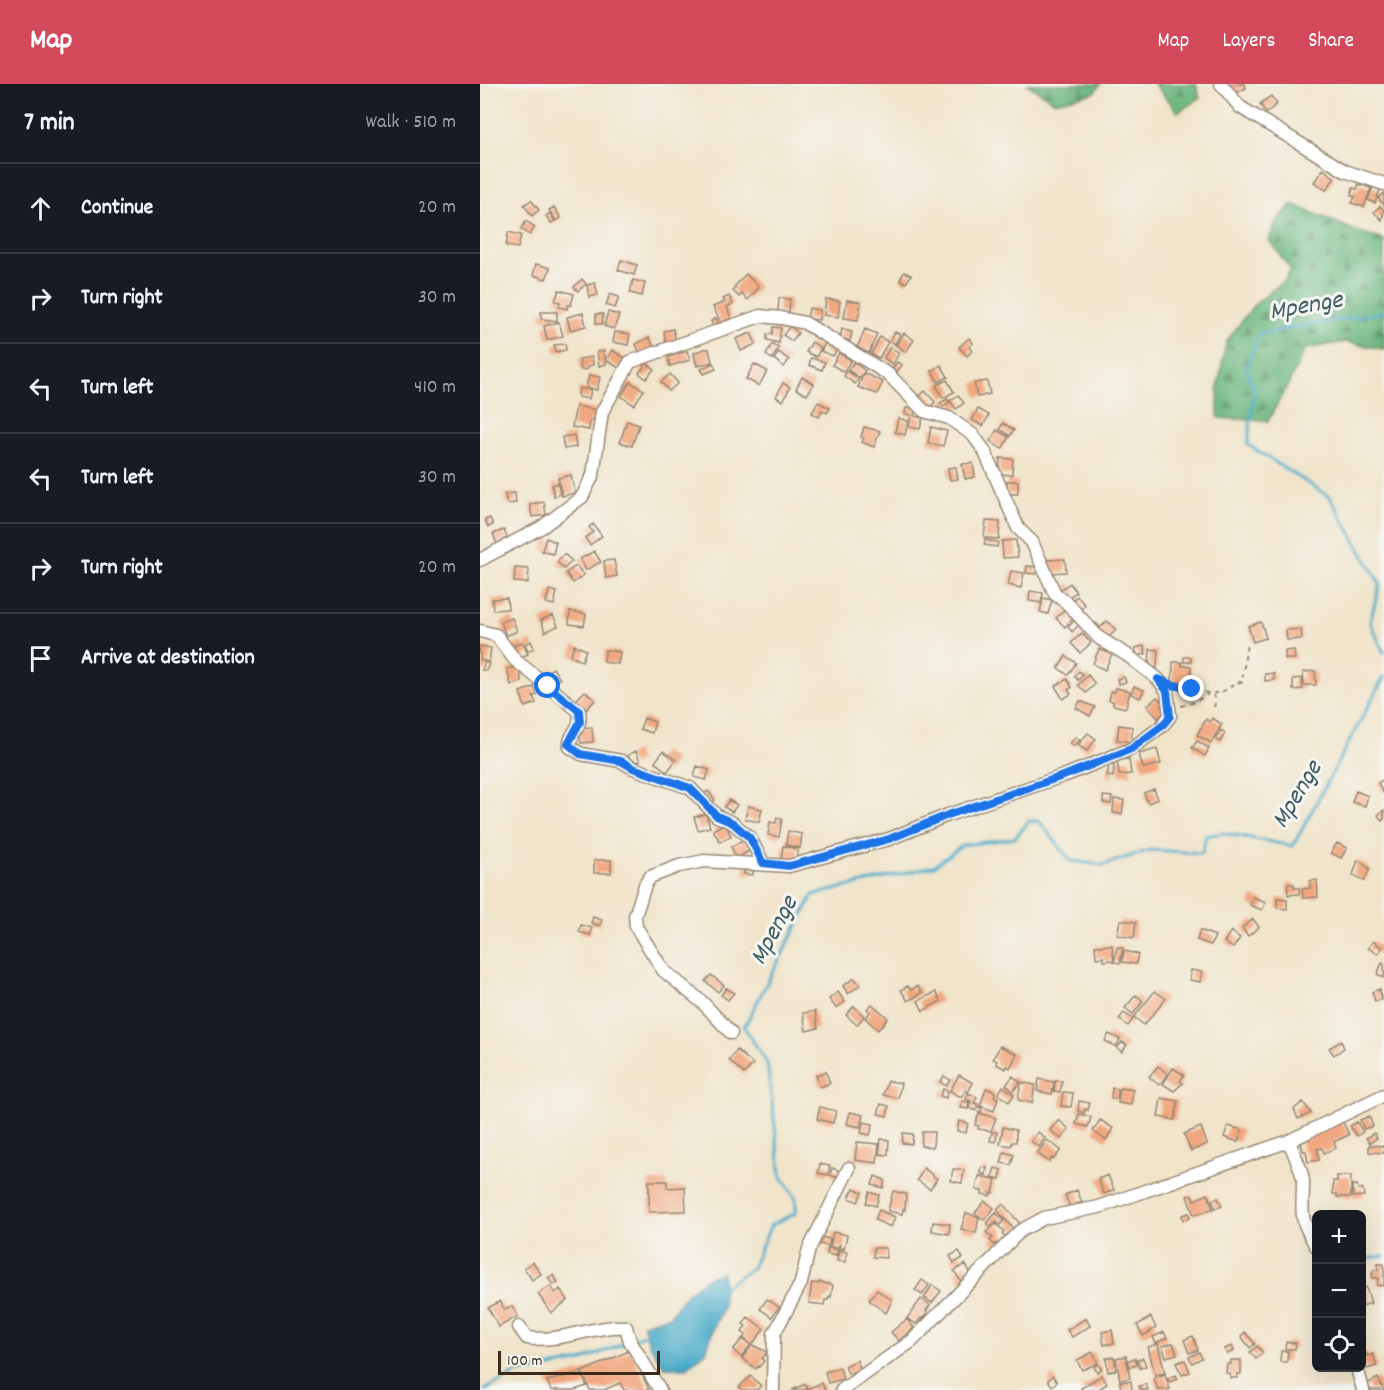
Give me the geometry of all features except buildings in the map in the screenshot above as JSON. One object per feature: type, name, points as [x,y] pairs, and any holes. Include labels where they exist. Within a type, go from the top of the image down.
[{"type":"street","points":[[1221,84],[1240,107],[1345,171],[1384,184]]},
{"type":"street","points":[[480,560],[542,527],[582,497],[593,475],[602,412],[630,362],[760,316],[780,318],[805,323],[879,368],[907,392],[924,411],[949,418],[973,435],[984,450],[1018,528],[1032,542],[1056,594],[1099,638],[1127,655],[1158,679],[1167,691],[1170,716],[1162,726],[1138,745],[1066,775],[948,815],[889,839],[789,866],[704,861],[657,873],[650,877],[635,916],[636,927],[663,970],[703,1003],[731,1033]]},
{"type":"street","points":[[480,630],[496,635],[515,660],[579,711],[580,722],[568,744],[573,750],[580,754],[621,761],[633,768],[690,788],[717,816],[733,823],[750,838],[763,863]]},
{"type":"street","points":[[842,1390],[912,1341],[1020,1231],[1032,1223],[1044,1218],[1099,1208],[1289,1141],[1384,1095]]},
{"type":"street","points":[[1289,1141],[1303,1180],[1301,1204],[1304,1224],[1312,1238]]},
{"type":"street","points":[[773,1390],[774,1334],[801,1283],[809,1249],[849,1168]]},
{"type":"street","points":[[519,1327],[527,1338],[544,1341],[602,1328],[626,1328],[630,1341],[660,1390]]},
{"type":"street","points":[[1358,1372],[1363,1390]]},
{"type":"path","points":[[1169,699],[1177,706],[1195,702],[1205,695],[1228,688],[1236,682],[1242,682],[1246,643]]},
{"type":"path","points":[[1158,679],[1173,685],[1213,693]]},
{"type":"path","points":[[1213,693],[1216,700],[1214,707]]},
{"type":"green space","points":[[1027,84],[1101,84],[1094,93],[1055,102]]},
{"type":"green space","points":[[1154,84],[1196,84],[1200,98],[1178,112]]},
{"type":"green space","points":[[1292,204],[1384,240],[1384,349],[1345,342],[1305,349],[1268,421],[1218,418],[1218,386],[1226,342],[1253,306],[1285,280],[1291,270],[1269,240],[1276,222]]},
{"type":"water","points":[[723,1273],[723,1307],[706,1352],[687,1368],[664,1367],[649,1344],[643,1324],[670,1316],[686,1294],[708,1277]]},
{"type":"waterway","name":"Mpenge","points":[[1384,312],[1259,334],[1246,368],[1254,388],[1248,445],[1330,497],[1380,584],[1370,622],[1384,653]]},
{"type":"waterway","name":"Mpenge","points":[[721,1289],[752,1268],[771,1225],[796,1213],[796,1199],[781,1175],[767,1063],[744,1027],[813,895],[934,866],[963,845],[1015,838],[1029,821],[1039,821],[1071,861],[1103,865],[1150,850],[1202,853],[1206,836],[1223,833],[1293,846],[1384,677]]},
{"type":"waterway","points":[[1369,1258],[1384,1256]]},
{"type":"waterway","name":"Mpenge","points":[[633,1339],[649,1333]]},
{"type":"waterway","name":"Mpenge","points":[[485,1390],[515,1374],[581,1361],[627,1342]]},
{"type":"route","points":[[548,686],[579,711],[580,722],[568,744],[573,750],[580,754],[621,761],[633,768],[690,788],[705,806],[717,816],[733,823],[750,838],[763,863],[789,866],[889,839],[948,815],[1066,775],[1131,749],[1162,726],[1170,716],[1171,709],[1167,691],[1158,679],[1192,689]]}]
